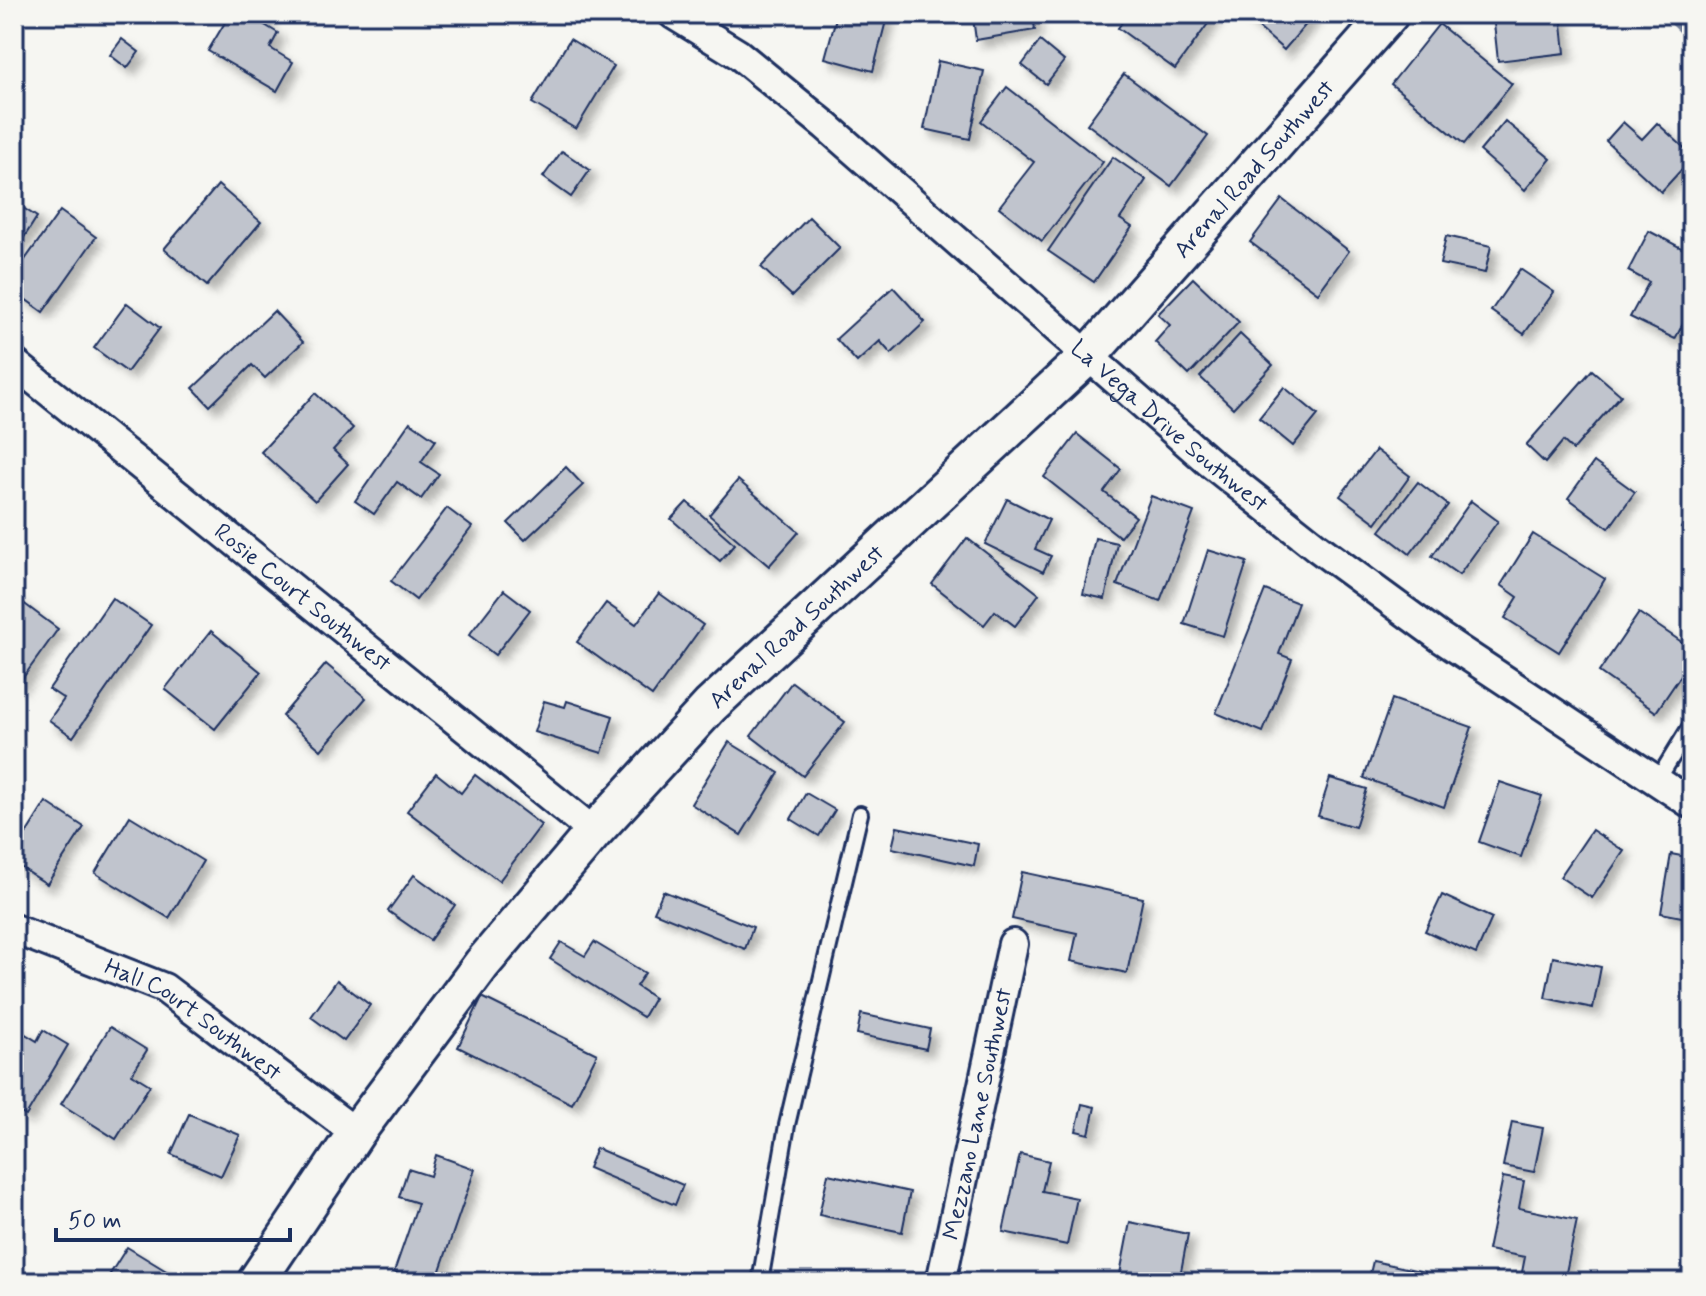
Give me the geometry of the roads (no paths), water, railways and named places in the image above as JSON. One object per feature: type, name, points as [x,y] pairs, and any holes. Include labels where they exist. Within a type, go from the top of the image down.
[{"type":"street","name":"La Vega Drive Southwest","points":[[673,14],[738,54],[825,125],[1208,461],[1318,548],[1441,638],[1692,804]]},
{"type":"street","name":"Arenal Road Southwest","points":[[256,1282],[356,1133],[482,964],[594,832],[710,706],[1088,356],[1390,14]]},
{"type":"street","name":"Rosie Court Southwest","points":[[14,363],[594,832]]},
{"type":"street","name":"Hall Court Southwest","points":[[14,929],[164,988],[356,1133]]},
{"type":"street","name":"Mezzano Lane Southwest","points":[[941,1282],[1013,944]]},
{"type":"lane","points":[[1657,781],[1692,724]]},
{"type":"lane","points":[[760,1282],[787,1125],[860,814]]},
{"type":"waterway","points":[[1667,14],[1692,38]]}]
